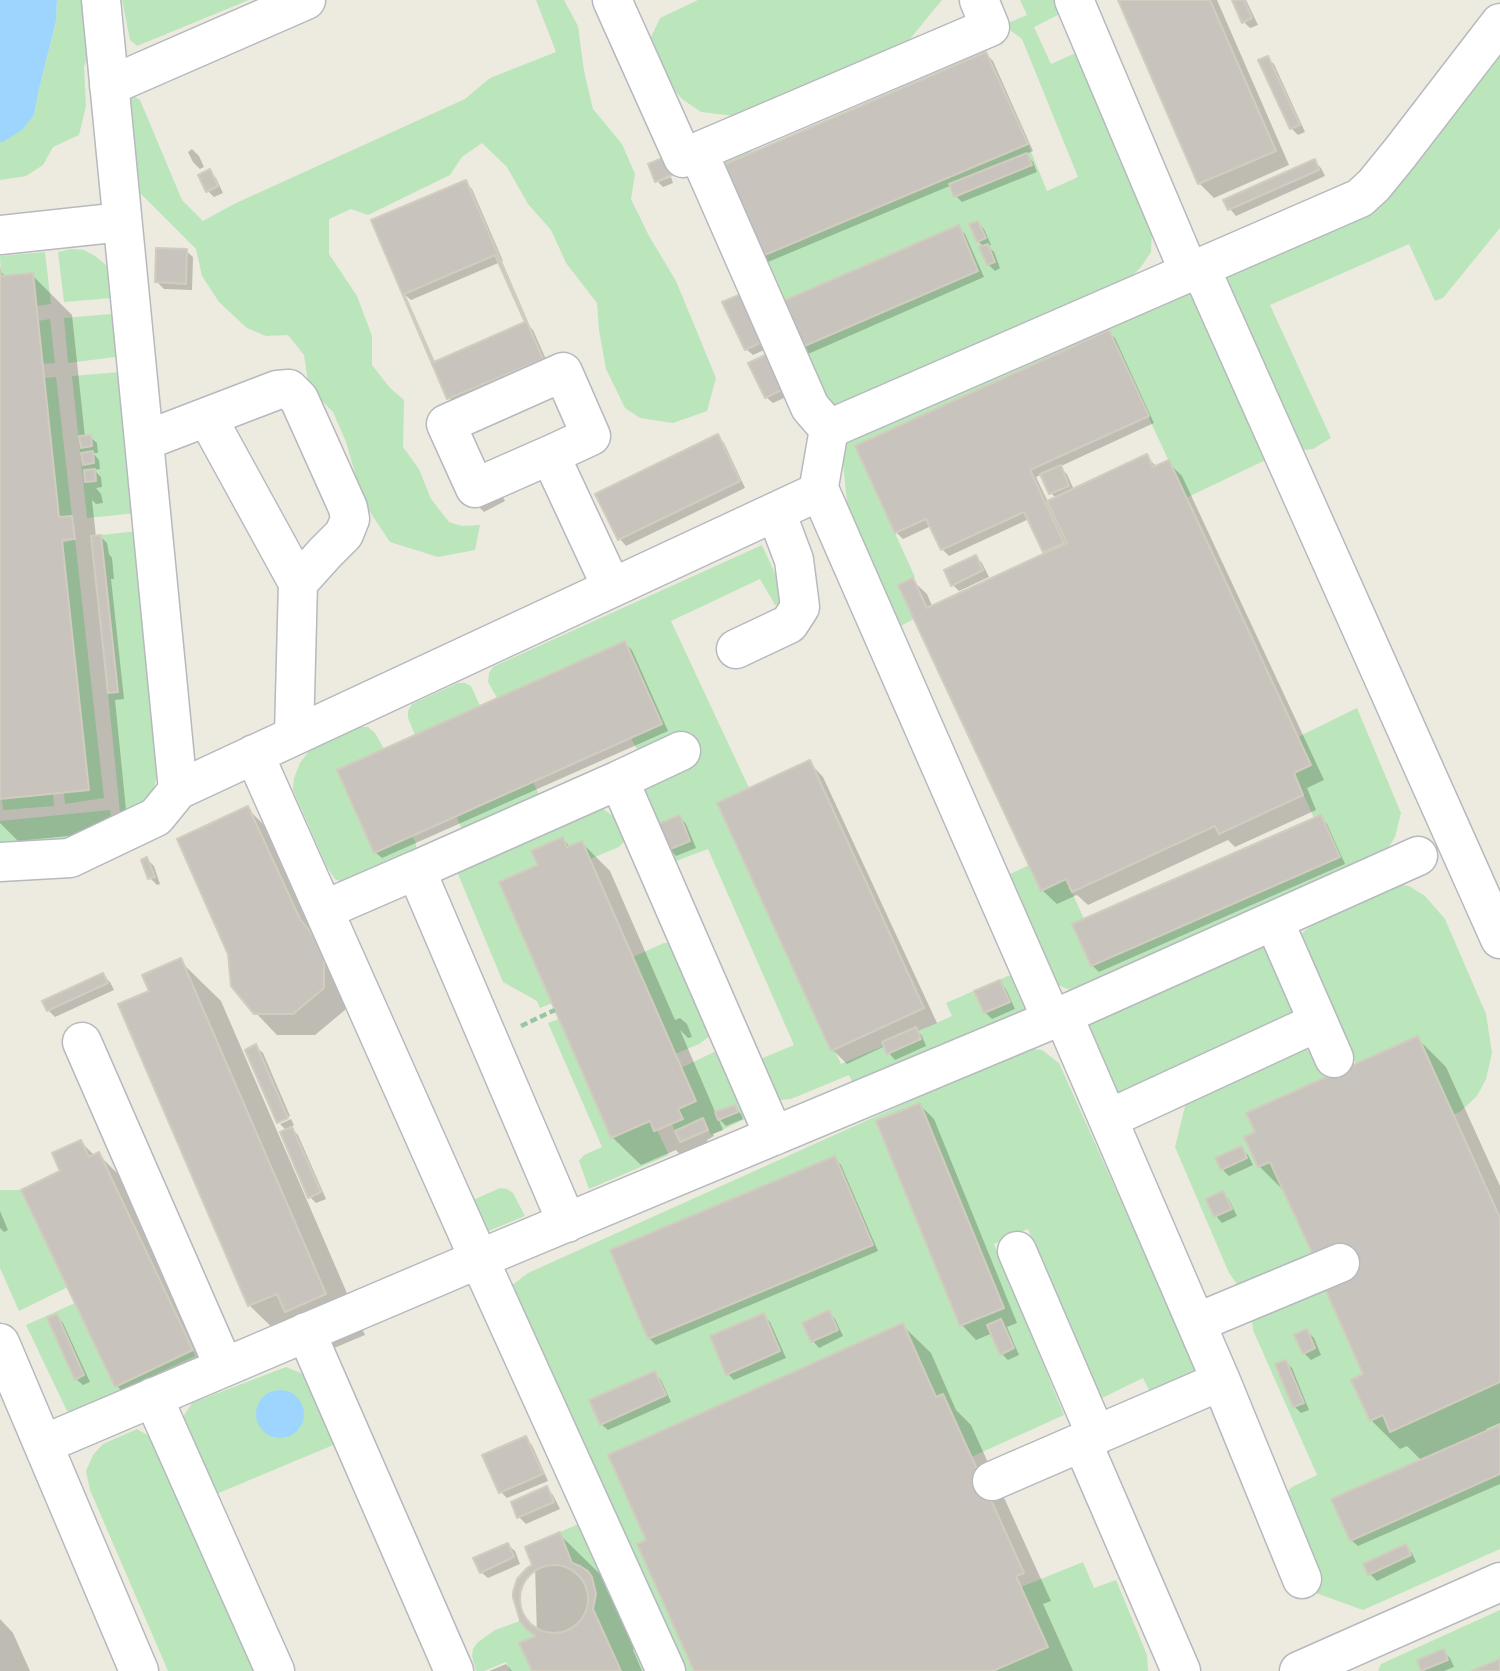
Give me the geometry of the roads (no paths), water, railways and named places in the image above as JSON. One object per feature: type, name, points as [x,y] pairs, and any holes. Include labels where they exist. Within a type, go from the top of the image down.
[{"type":"lane","points":[[101,0],[178,790]]},
{"type":"lane","points":[[109,86],[306,0]]},
{"type":"lane","points":[[612,0],[683,158],[990,27],[979,0]]},
{"type":"lane","points":[[1074,0],[1194,270],[1500,939]]},
{"type":"lane","points":[[830,429],[1360,198],[1374,186],[1500,23]]},
{"type":"lane","points":[[698,152],[810,407],[830,429]]},
{"type":"lane","points":[[0,235],[122,222]]},
{"type":"lane","points":[[144,440],[276,390],[289,389],[299,399],[348,508],[350,519],[344,534],[298,583]]},
{"type":"lane","points":[[207,417],[298,583],[294,735]]},
{"type":"lane","points":[[818,492],[830,429]]},
{"type":"lane","points":[[550,455],[612,588]]},
{"type":"lane","points":[[818,492],[820,491],[1058,1018],[1108,1119],[1221,1381],[1302,1579]]},
{"type":"lane","points":[[0,862],[70,858],[156,817],[178,790],[818,492]]},
{"type":"lane","points":[[736,649],[789,624],[800,607],[794,560],[776,512]]},
{"type":"lane","points":[[324,910],[681,751]]},
{"type":"lane","points":[[254,754],[666,1671]]},
{"type":"lane","points":[[619,780],[774,1136]]},
{"type":"lane","points":[[44,1444],[1058,1018],[1418,856]]},
{"type":"lane","points":[[416,870],[567,1223]]},
{"type":"lane","points":[[1274,920],[1334,1058]]},
{"type":"lane","points":[[1108,1119],[1318,1022]]},
{"type":"lane","points":[[82,1042],[224,1367]]},
{"type":"lane","points":[[1017,1251],[1181,1671]]},
{"type":"lane","points":[[1196,1323],[1340,1263]]},
{"type":"lane","points":[[306,1332],[454,1671]]},
{"type":"lane","points":[[0,1343],[139,1671]]},
{"type":"lane","points":[[992,1481],[1221,1381]]},
{"type":"lane","points":[[153,1397],[275,1671]]},
{"type":"lane","points":[[1299,1671],[1500,1582]]},
{"type":"water","points":[[0,0],[57,0],[56,21],[34,115],[22,130],[3,142],[0,142]]},
{"type":"water","points":[[280,1390],[297,1397],[304,1414],[297,1431],[280,1438],[263,1431],[256,1414],[263,1397]]}]
